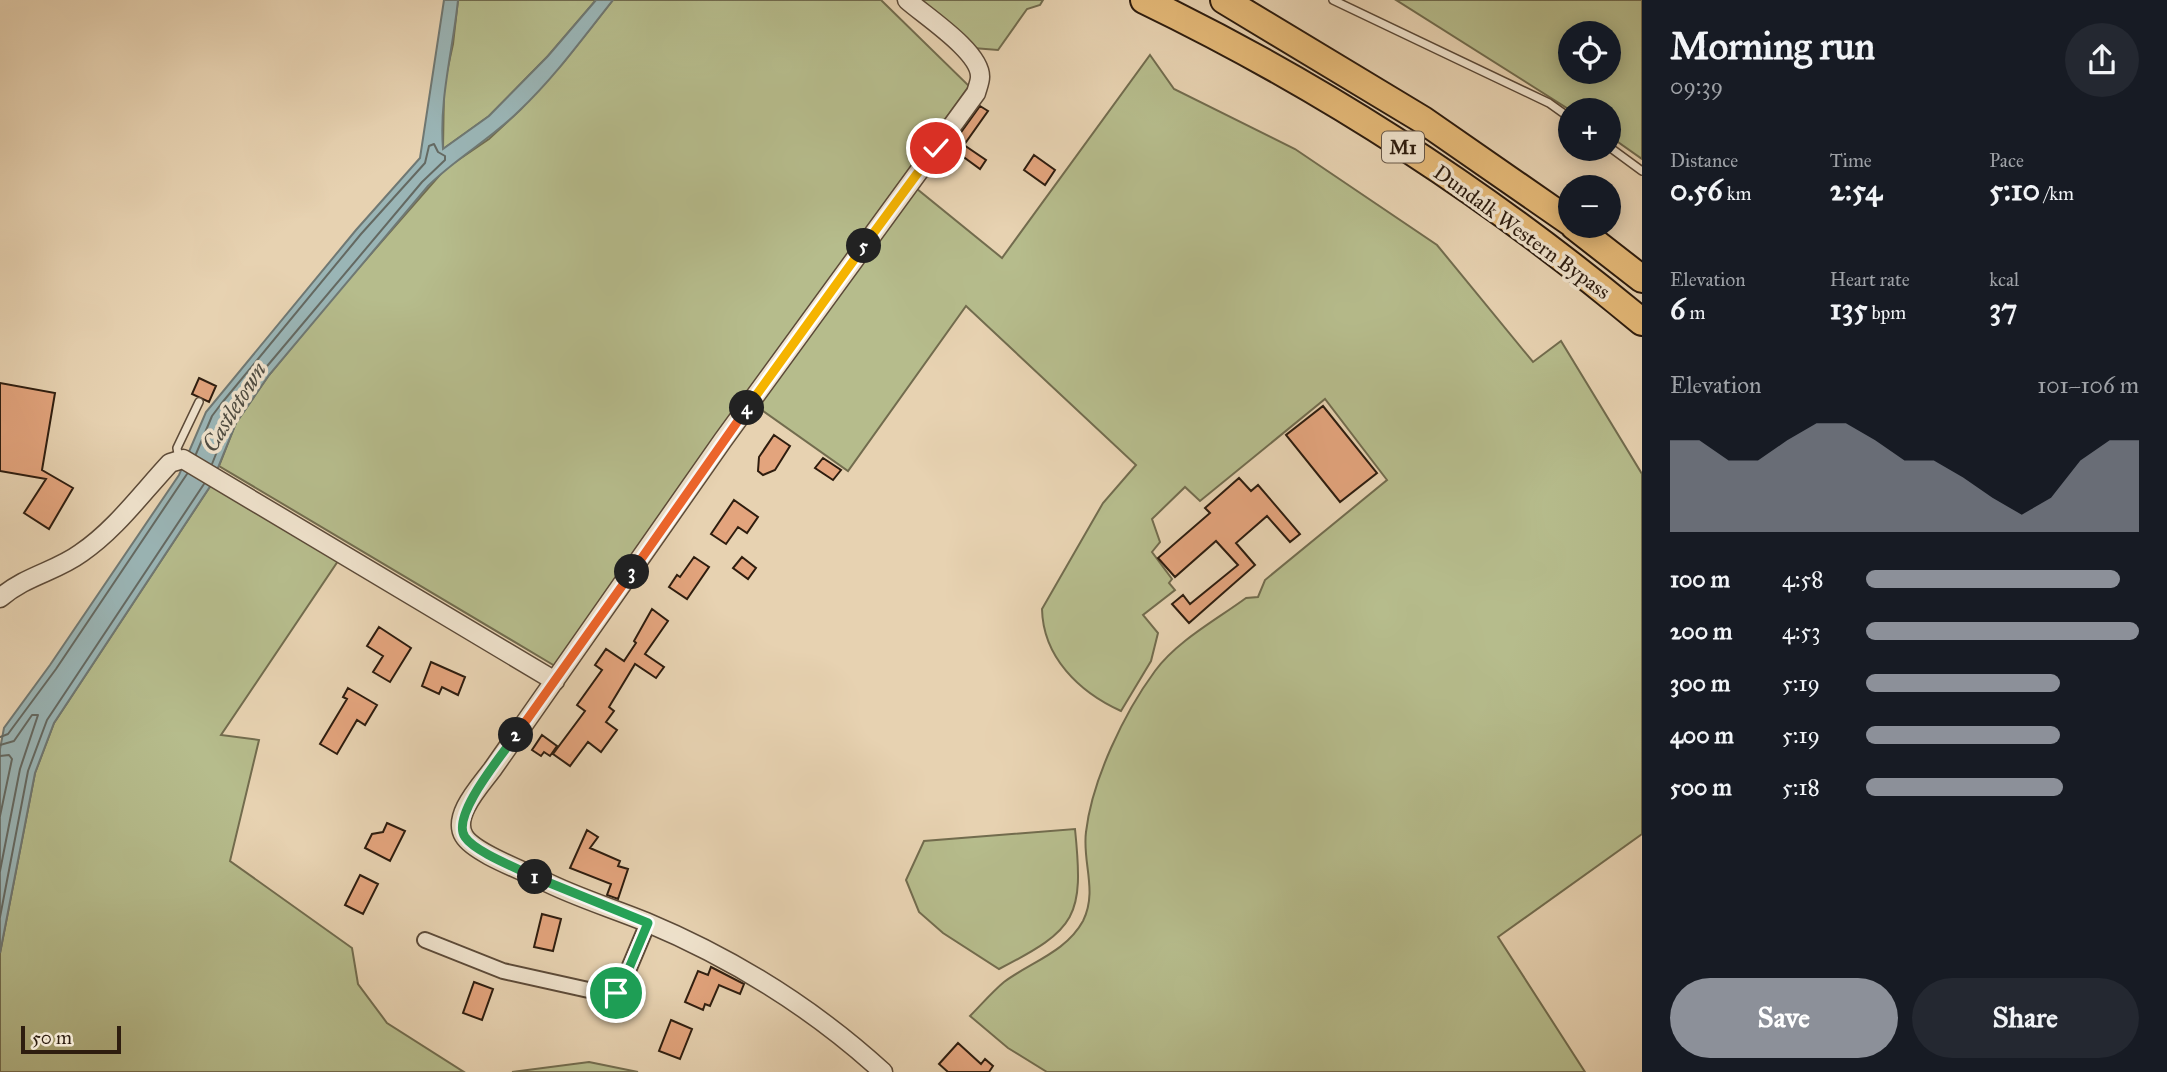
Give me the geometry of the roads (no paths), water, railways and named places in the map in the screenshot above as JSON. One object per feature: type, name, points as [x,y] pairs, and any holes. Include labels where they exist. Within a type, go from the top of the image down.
[{"type":"highway","name":"Dundalk Western Bypass","points":[[1144,0],[1261,60],[1434,166],[1590,279],[1642,323]]},
{"type":"highway","name":"Dundalk Western Bypass","points":[[1224,0],[1423,120],[1558,214]]},
{"type":"highway","name":"Dundalk Western Bypass","points":[[1589,238],[1642,279]]},
{"type":"street","points":[[883,1072],[805,1009],[725,959],[648,923],[554,886],[475,846],[464,836],[461,823],[466,809],[723,440],[976,93],[980,77],[978,66],[969,52],[907,0]]},
{"type":"street","points":[[0,598],[17,583],[81,554],[115,523],[170,463],[181,459],[555,681]]},
{"type":"street","points":[[425,940],[503,971],[611,995],[619,992],[648,923]]},
{"type":"lane","points":[[1334,0],[1558,109]]},
{"type":"lane","points":[[1621,156],[1642,171]]},
{"type":"lane","points":[[181,459],[177,448],[199,402]]},
{"type":"water","name":"Castletown","points":[[444,0],[458,0],[443,112],[443,149],[489,116],[548,56],[596,0],[613,0],[532,98],[497,131],[428,186],[269,375],[236,423],[211,485],[54,723],[35,773],[0,953],[0,749],[4,728],[179,475],[206,412],[356,230],[420,158]]}]
